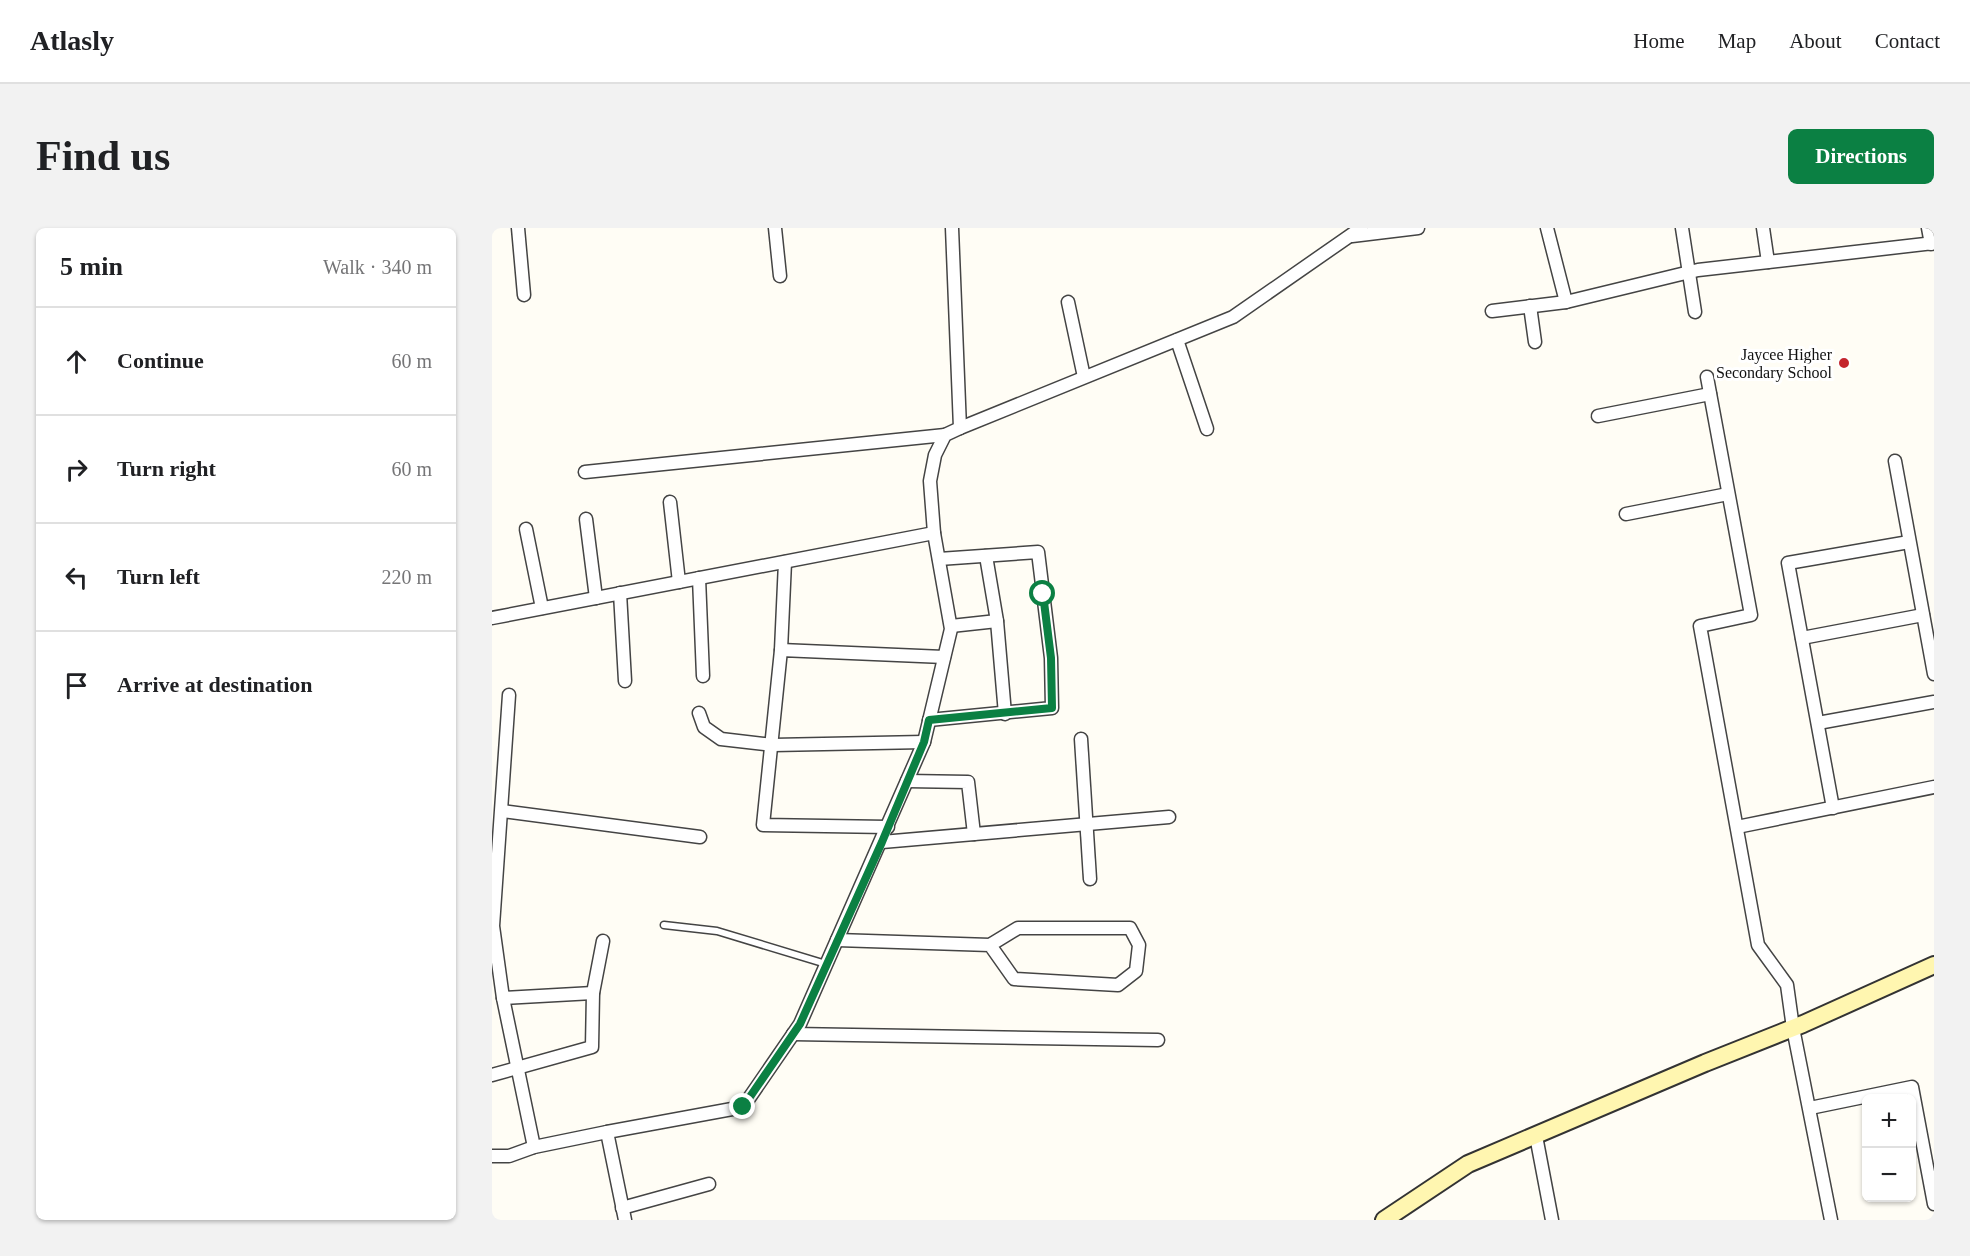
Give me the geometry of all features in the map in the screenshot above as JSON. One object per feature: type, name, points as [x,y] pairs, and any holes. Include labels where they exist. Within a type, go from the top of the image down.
[{"type":"main road","points":[[1384,1220],[1468,1164],[1705,1062],[1793,1028],[1934,965]]},
{"type":"street","points":[[518,228],[524,295]]},
{"type":"street","points":[[774,228],[780,276]]},
{"type":"street","points":[[952,228],[960,428]]},
{"type":"street","points":[[585,472],[945,435],[1233,317],[1361,228]]},
{"type":"street","points":[[1351,236],[1410,228]]},
{"type":"street","points":[[1547,228],[1566,302]]},
{"type":"street","points":[[1682,228],[1695,312]]},
{"type":"street","points":[[1763,228],[1768,262]]},
{"type":"street","points":[[1492,311],[1566,302],[1688,273],[1932,243],[1928,228]]},
{"type":"street","points":[[1068,302],[1084,377]]},
{"type":"street","points":[[1530,306],[1534,342]]},
{"type":"street","points":[[1177,340],[1207,429]]},
{"type":"street","points":[[1707,377],[1751,615],[1700,626],[1758,945],[1787,985],[1793,1028],[1831,1220]]},
{"type":"street","points":[[1598,416],[1710,394]]},
{"type":"street","points":[[492,1156],[509,1156],[534,1147],[743,1107],[793,1034],[882,842],[924,742],[951,626],[934,534],[930,481],[935,455],[945,435]]},
{"type":"street","points":[[1895,461],[1934,674]]},
{"type":"street","points":[[1626,514],[1728,494]]},
{"type":"street","points":[[670,502],[679,582]]},
{"type":"street","points":[[586,519],[596,598]]},
{"type":"street","points":[[526,529],[542,608]]},
{"type":"street","points":[[492,618],[934,534]]},
{"type":"street","points":[[1833,808],[1788,563],[1909,542]]},
{"type":"street","points":[[929,720],[1052,708],[1051,658],[1038,552],[939,559]]},
{"type":"street","points":[[986,556],[997,621],[1005,714]]},
{"type":"street","points":[[784,562],[781,650],[763,825],[888,827]]},
{"type":"street","points":[[699,578],[703,676]]},
{"type":"street","points":[[620,593],[625,681]]},
{"type":"street","points":[[1802,638],[1923,615]]},
{"type":"street","points":[[951,626],[997,621]]},
{"type":"street","points":[[781,650],[944,657]]},
{"type":"street","points":[[509,696],[492,926],[499,995],[534,1147]]},
{"type":"street","points":[[1818,723],[1934,702]]},
{"type":"street","points":[[699,713],[704,727],[721,739],[773,745],[924,742]]},
{"type":"street","points":[[1081,739],[1090,879]]},
{"type":"street","points":[[907,782],[968,782],[974,834]]},
{"type":"street","points":[[1737,827],[1934,787]]},
{"type":"street","points":[[499,809],[700,837]]},
{"type":"street","points":[[882,842],[1169,817]]},
{"type":"street","points":[[837,940],[990,945],[1018,928],[1130,928],[1139,945],[1136,971],[1118,985],[1014,979],[990,945]]},
{"type":"street","points":[[492,1074],[592,1047],[593,993],[603,941]]},
{"type":"street","points":[[499,995],[593,993]]},
{"type":"street","points":[[793,1034],[1158,1040]]},
{"type":"street","points":[[1810,1108],[1912,1087],[1934,1204]]},
{"type":"street","points":[[607,1132],[624,1214],[709,1184]]},
{"type":"street","points":[[1536,1136],[1552,1220]]},
{"type":"lane","points":[[664,925],[717,932],[826,964]]},
{"type":"place","name":"Jaycee Higher Secondary School","points":[[1844,363]]},
{"type":"route","points":[[743,1107],[800,1024],[882,842],[924,742],[929,720],[990,716],[1052,708],[1051,658],[1043,594]]}]
